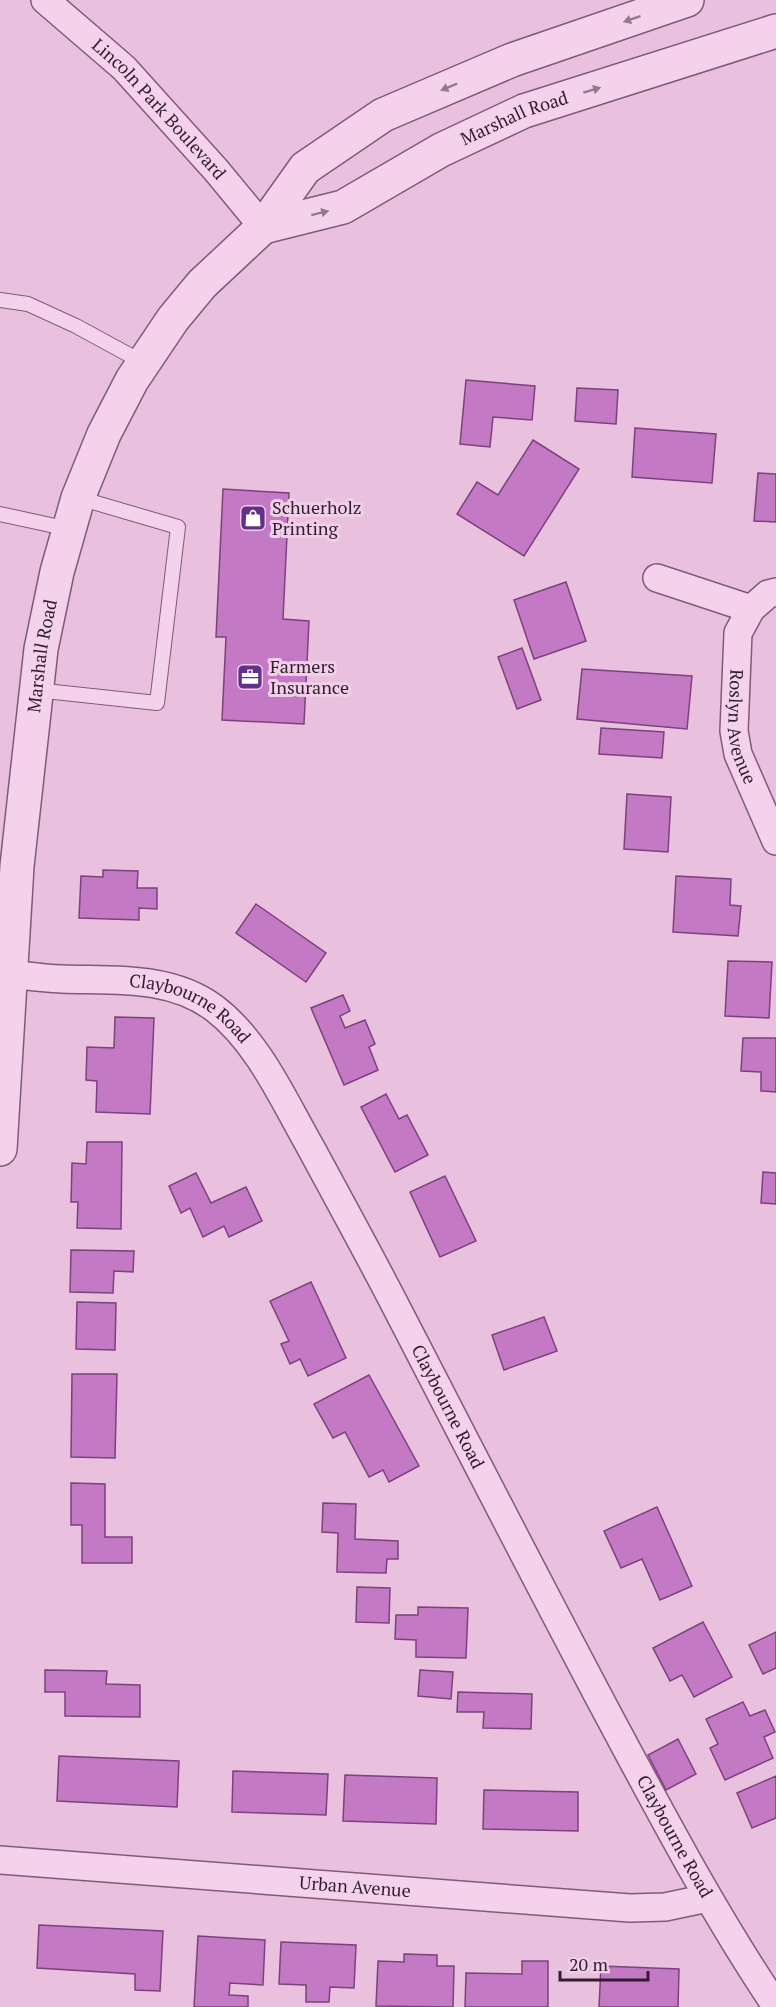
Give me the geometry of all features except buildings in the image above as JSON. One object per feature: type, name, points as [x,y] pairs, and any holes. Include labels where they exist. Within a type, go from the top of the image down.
[{"type":"street","name":"Lincoln Park Boulevard","points":[[45,0],[124,68],[264,227]]},
{"type":"street","name":"Marshall Road","points":[[0,1149],[6,973],[41,649],[57,572],[78,498],[104,434],[132,380],[173,320],[202,284],[264,227],[305,168],[383,115],[513,60],[687,0]]},
{"type":"street","name":"Marshall Road","points":[[264,227],[343,207],[441,150],[524,111],[776,31]]},
{"type":"street","points":[[657,578],[751,609],[768,594],[776,592]]},
{"type":"street","name":"Roslyn Avenue","points":[[751,609],[738,633],[734,731],[738,754],[776,841]]},
{"type":"street","name":"Claybourne Road","points":[[6,973],[59,979],[148,982],[180,989],[211,1005],[236,1026],[272,1078],[368,1252],[566,1635],[708,1898],[743,1958],[776,2006]]},
{"type":"street","name":"Urban Avenue","points":[[0,1860],[630,1908],[665,1908],[708,1898]]},
{"type":"lane","points":[[0,300],[28,304],[76,326],[144,363]]},
{"type":"lane","points":[[36,690],[157,703],[178,527],[78,498]]},
{"type":"lane","points":[[0,514],[69,529]]},
{"type":"place","name":"Schuerholz Printing","points":[[253,518]]},
{"type":"place","name":"Farmers Insurance","points":[[250,677]]}]
